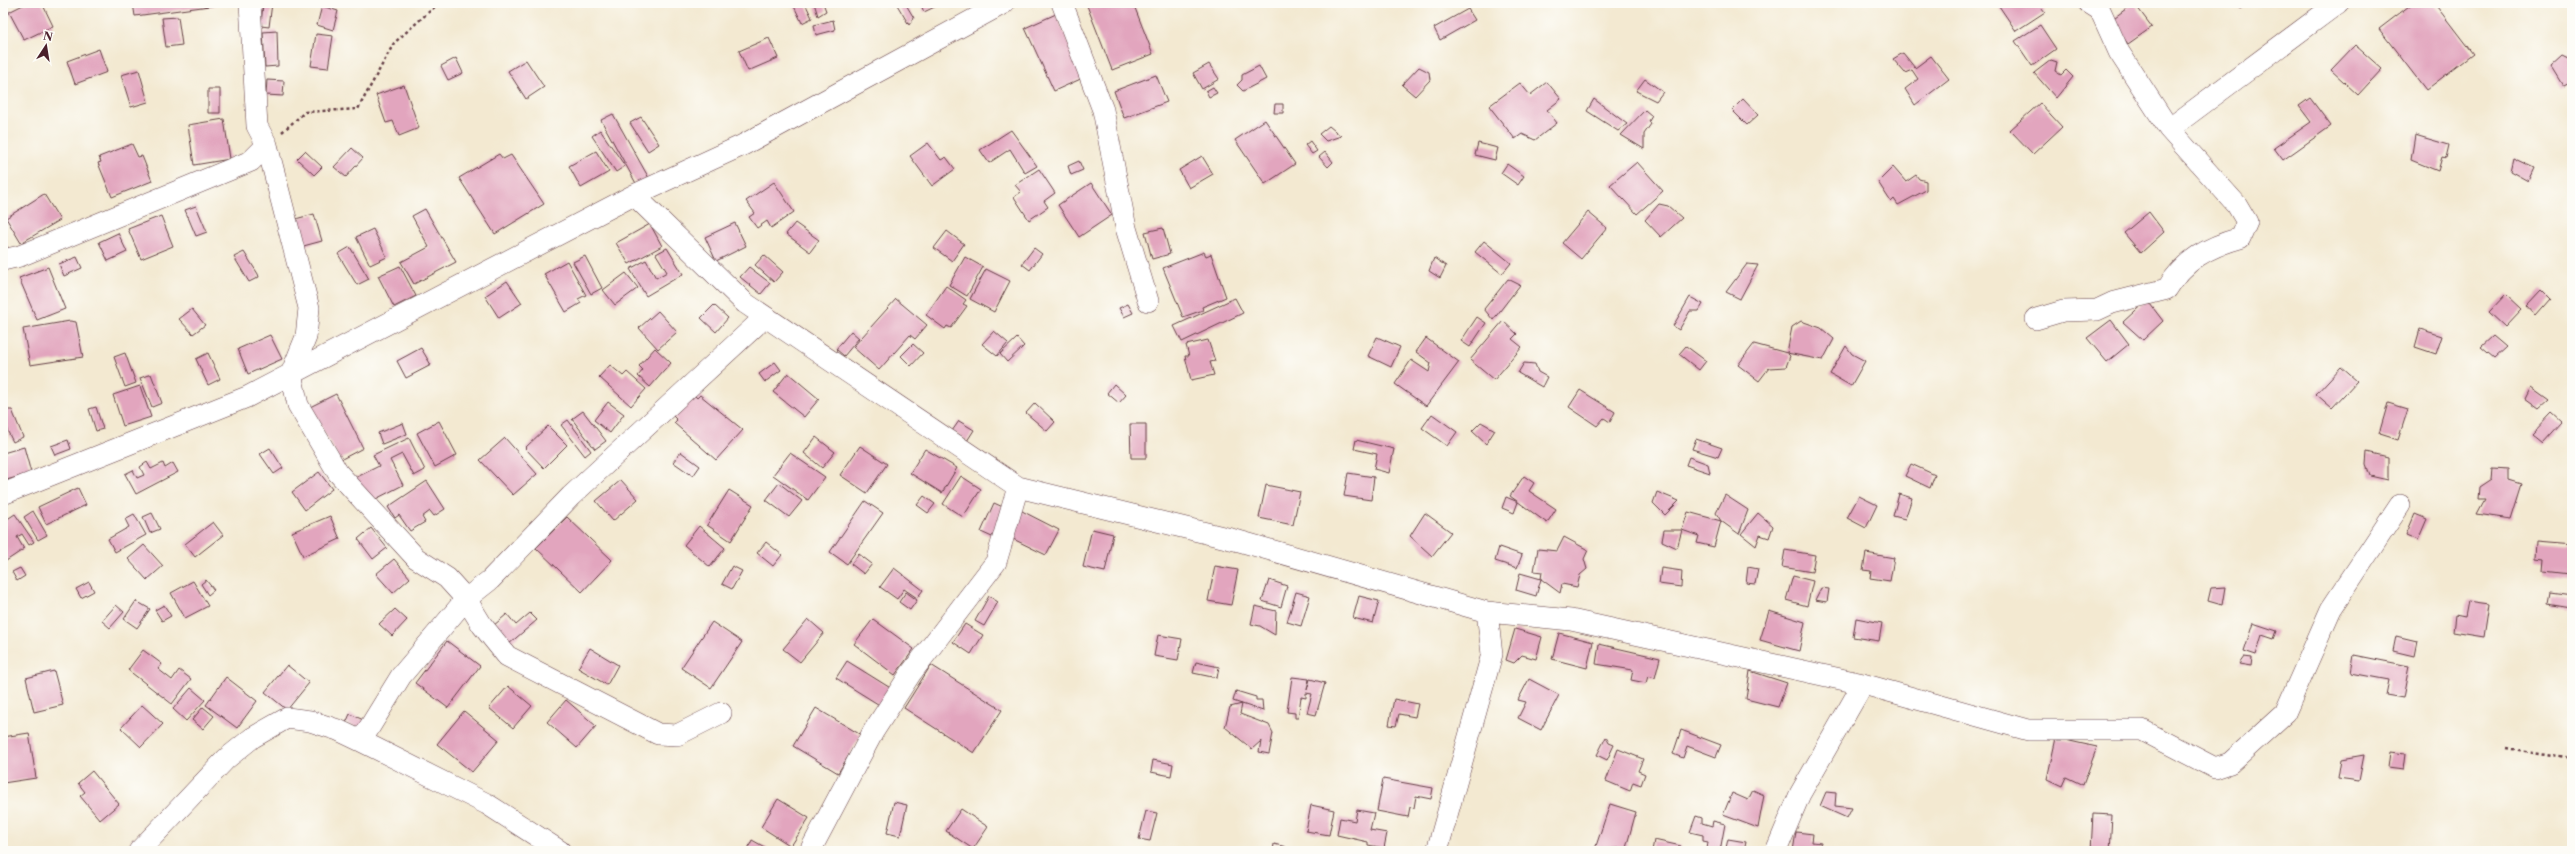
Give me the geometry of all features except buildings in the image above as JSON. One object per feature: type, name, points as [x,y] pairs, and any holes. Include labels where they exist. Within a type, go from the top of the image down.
[{"type":"street","points":[[250,3],[257,126],[267,145],[309,308],[306,337],[291,374],[298,405],[338,473],[396,540],[416,558],[447,578],[466,600],[482,625],[507,656],[600,703],[647,730],[658,734],[677,735],[721,713]]},
{"type":"street","points":[[3,494],[247,397],[634,195],[743,145],[1004,3]]},
{"type":"street","points":[[1062,3],[1103,110],[1126,228],[1148,301]]},
{"type":"street","points":[[2036,319],[2063,310],[2097,310],[2112,303],[2167,289],[2176,274],[2195,255],[2220,244],[2240,238],[2247,222],[2237,205],[2169,129],[2119,52],[2100,10],[2089,3]]},
{"type":"street","points":[[2169,129],[2338,3]]},
{"type":"street","points":[[3,260],[20,256],[251,160],[267,145]]},
{"type":"street","points":[[634,195],[745,303],[1018,487],[1239,541],[1487,612],[1571,620],[1863,684],[2028,730],[2142,730],[2215,768],[2230,762],[2285,714],[2331,608],[2400,505]]},
{"type":"street","points":[[361,740],[401,676],[466,600],[490,580],[571,496],[766,317]]},
{"type":"street","points":[[810,851],[873,732],[911,673],[996,562],[1018,487]]},
{"type":"street","points":[[1437,851],[1492,654],[1487,612]]},
{"type":"street","points":[[1776,851],[1800,794],[1863,684]]},
{"type":"street","points":[[139,851],[226,759],[252,738],[283,719],[310,721],[338,730],[361,740],[487,804],[560,851]]},
{"type":"path","points":[[267,145],[305,112],[358,109],[394,44],[439,3]]},
{"type":"path","points":[[2506,748],[2572,758]]}]
